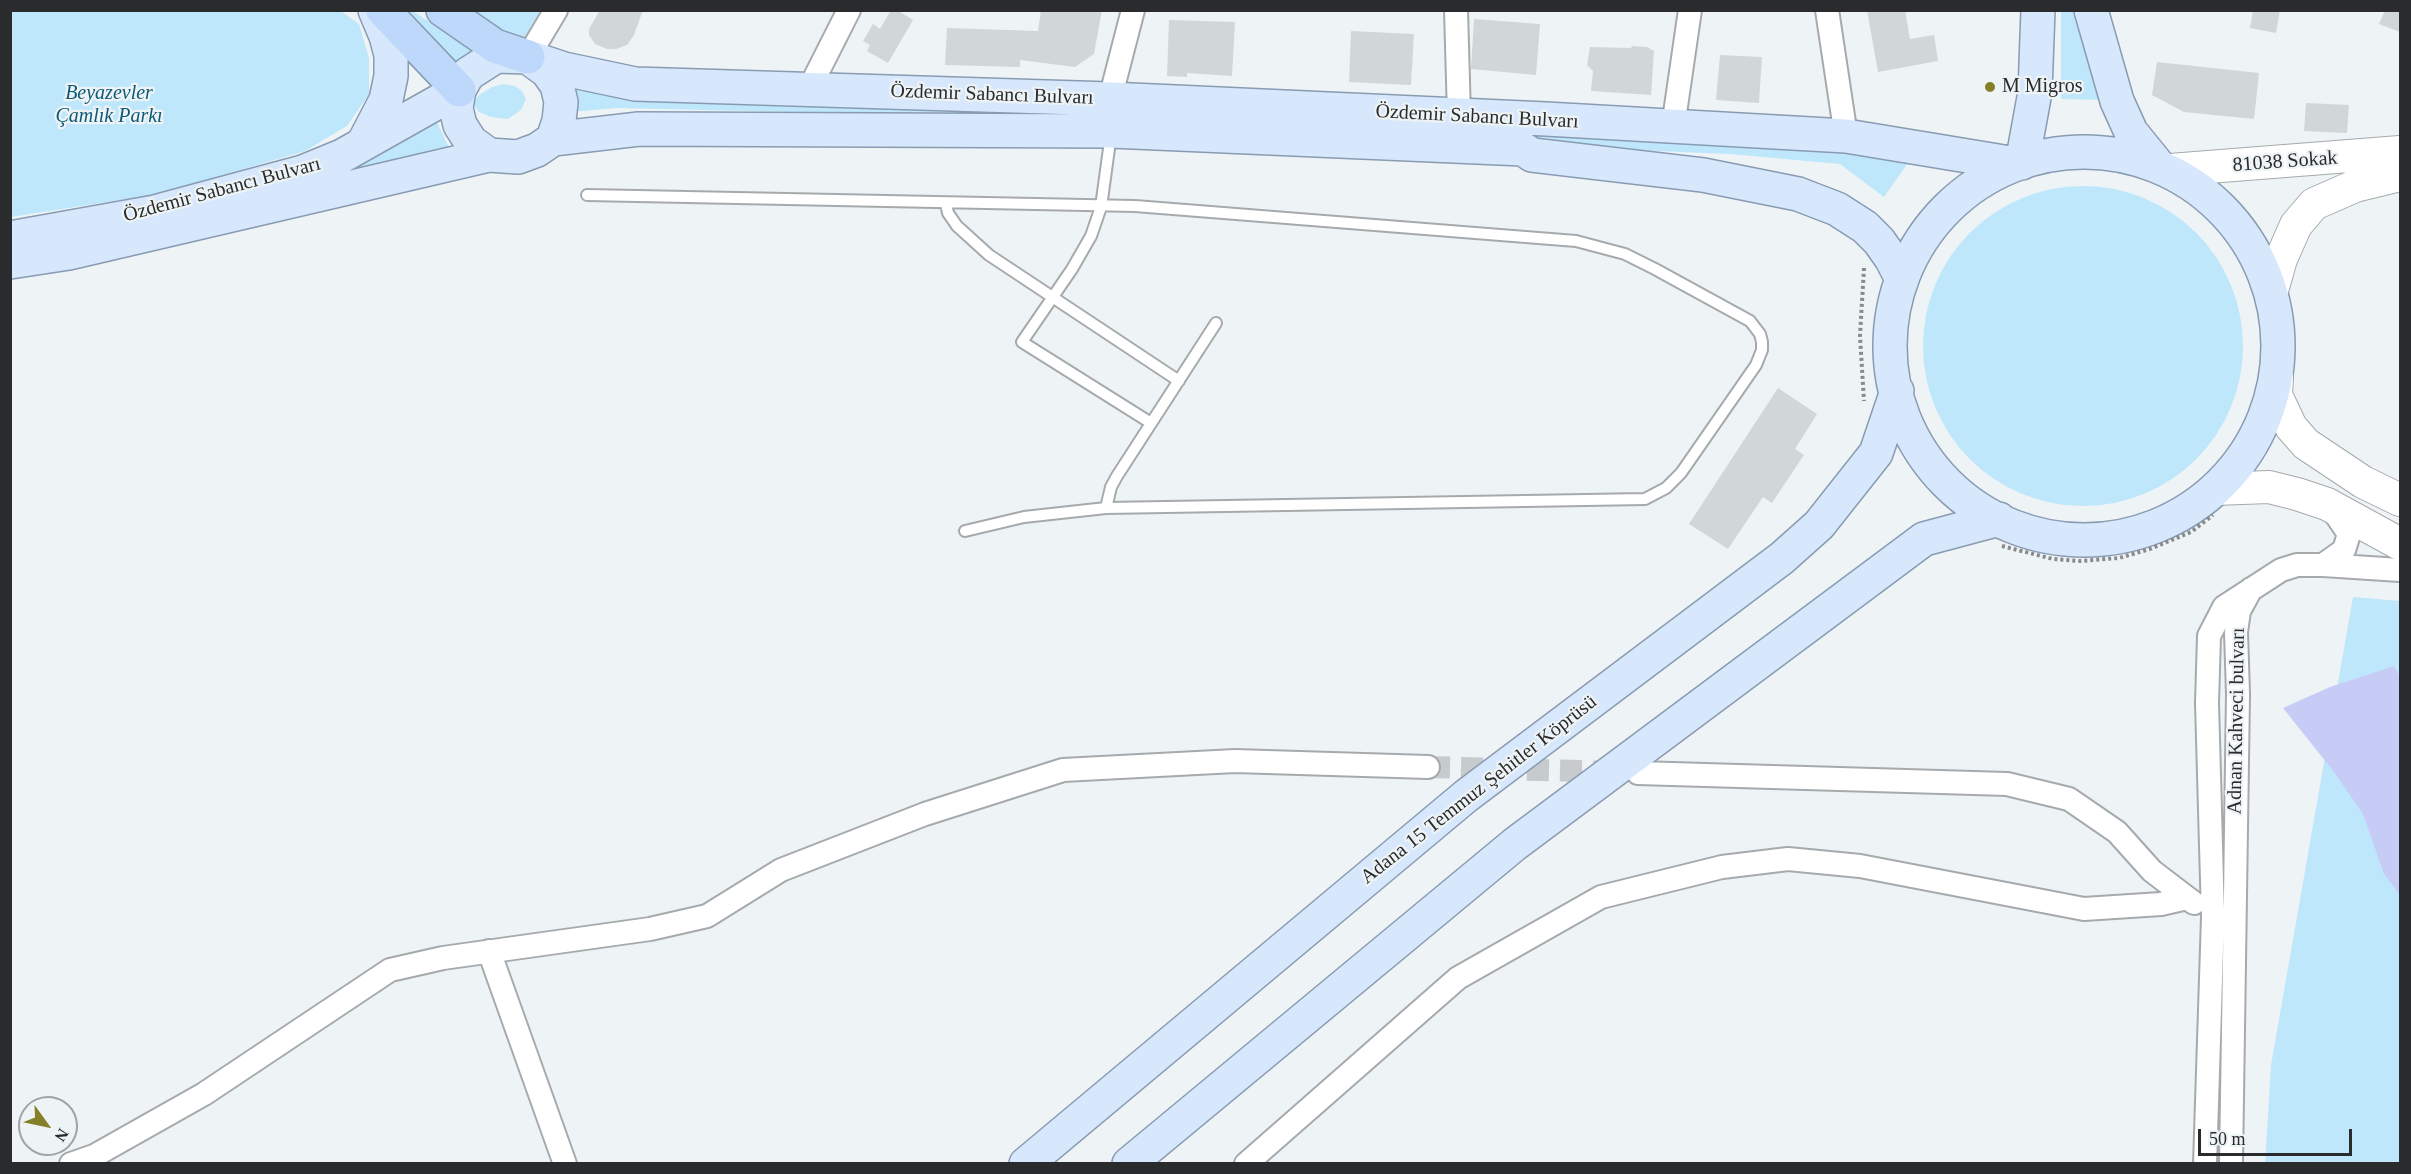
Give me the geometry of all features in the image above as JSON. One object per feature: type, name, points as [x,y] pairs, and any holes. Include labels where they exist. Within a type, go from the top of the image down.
[{"type":"highway","points":[[383,10],[459,90]]},
{"type":"highway","points":[[443,10],[495,46],[528,57]]},
{"type":"main road","points":[[363,144],[386,100],[391,76],[391,55],[375,10]]},
{"type":"main road","points":[[2019,163],[2036,92],[2038,10]]},
{"type":"main road","points":[[2091,10],[2117,101],[2131,132],[2163,167],[2220,205],[2238,226],[2256,256],[2271,294],[2276,321],[2276,395],[2291,427],[2306,444],[2363,482],[2400,500]]},
{"type":"main road","name":"Özdemir Sabancı Bulvarı","points":[[10,238],[166,209],[303,171],[342,156],[459,90],[468,74],[496,56],[528,57],[564,69],[635,84],[809,89],[1523,149],[1532,155],[1703,175],[1798,194],[1837,209],[1865,227],[1879,241],[1902,279]]},
{"type":"main road","points":[[528,57],[547,71],[557,85],[561,102],[560,121],[553,139]]},
{"type":"main road","points":[[459,90],[456,108],[460,125],[471,142],[489,155]]},
{"type":"main road","name":"Özdemir Sabancı Bulvarı","points":[[10,262],[69,253],[489,155],[503,158],[518,157],[537,150],[553,139],[639,129],[1111,115],[1459,116],[1846,136],[2019,163]]},
{"type":"main road","points":[[2000,532],[1935,470],[1920,449],[1903,417],[1890,362],[1890,330],[1894,302],[1902,279],[1918,246],[1951,203],[1984,180],[2019,163],[2078,152],[2107,153],[2163,167]]},
{"type":"main road","name":"81038 Sokak","points":[[2163,167],[2400,152]]},
{"type":"main road","name":"81038 Sokak","points":[[2271,294],[2295,225],[2314,204],[2355,186],[2400,175]]},
{"type":"main road","points":[[2218,499],[2250,447],[2264,418],[2277,378]]},
{"type":"main road","name":"Adana 15 Temmuz Şehitler Köprüsü","points":[[1026,1164],[1444,813],[1782,558],[1819,525],[1876,453],[1897,392]]},
{"type":"main road","points":[[1129,1164],[1515,844],[1923,539],[2000,532],[2030,532],[2096,540],[2156,526],[2190,508],[2269,487],[2327,504],[2400,544]]},
{"type":"street","points":[[528,57],[556,10]]},
{"type":"street","points":[[809,89],[849,10]]},
{"type":"street","points":[[1111,115],[1133,10]]},
{"type":"street","points":[[1456,10],[1459,116]]},
{"type":"street","points":[[1673,127],[1690,10]]},
{"type":"street","points":[[1827,10],[1846,136]]},
{"type":"street","points":[[2324,565],[2344,550],[2349,534],[2327,504]]},
{"type":"street","points":[[2252,588],[2281,570],[2297,565],[2400,570]]},
{"type":"street","name":"Adnan Kahveci bulvarı","points":[[2205,1164],[2213,917],[2207,703],[2209,636],[2224,608],[2252,588]]},
{"type":"street","name":"Adnan Kahveci bulvarı","points":[[2231,1164],[2238,694],[2236,632],[2239,611],[2252,588]]},
{"type":"street","points":[[71,1164],[94,1155],[204,1094],[390,970],[443,958],[650,929],[707,916],[781,870],[925,814],[1063,771],[1235,761],[1428,767]]},
{"type":"street","points":[[1638,773],[2007,784],[2069,800],[2117,832],[2152,871],[2213,917]]},
{"type":"street","points":[[1246,1164],[1458,978],[1601,897],[1722,867],[1788,860],[1860,866],[2084,909],[2161,904],[2187,898]]},
{"type":"street","points":[[489,951],[565,1164]]},
{"type":"lane","points":[[1111,115],[1101,207],[1087,245],[1022,342],[1151,423]]},
{"type":"lane","points":[[587,195],[1135,206],[1564,240],[1600,246],[1640,261],[1743,317],[1756,327],[1762,342],[1762,350],[1756,365],[1680,473],[1666,488],[1645,499],[1106,508],[1024,517],[965,531]]},
{"type":"lane","points":[[946,204],[948,213],[967,236],[989,255],[1179,381]]},
{"type":"lane","points":[[1106,508],[1111,487],[1117,476],[1216,323]]},
{"type":"path","points":[[1864,266],[1860,336],[1865,404]]},
{"type":"path","points":[[2000,532],[2053,559],[2080,561],[2119,558],[2150,549],[2191,532],[2218,499]]},
{"type":"green space","name":"Beyazevler Çamlık Parkı","points":[[11,11],[341,11],[359,24],[369,58],[369,94],[347,126],[305,151],[159,194],[11,217]]},
{"type":"green space","points":[[397,11],[413,11],[478,55],[451,73]]},
{"type":"green space","points":[[452,11],[556,11],[528,57]]},
{"type":"green space","points":[[2061,11],[2084,11],[2109,100],[2061,99]]},
{"type":"green space","points":[[504,84],[515,86],[522,91],[526,99],[521,110],[508,119],[491,117],[479,112],[473,103],[479,95],[492,87]]},
{"type":"green space","points":[[568,88],[618,95],[1849,147],[1910,160],[1884,197],[1840,164],[1730,154],[1531,146],[959,116],[617,108],[570,112]]},
{"type":"green space","points":[[435,118],[450,150],[11,249]]},
{"type":"green space","points":[[2083,186],[2114,189],[2144,198],[2172,213],[2196,233],[2216,257],[2231,285],[2240,315],[2243,346],[2240,377],[2231,407],[2216,435],[2196,459],[2172,479],[2144,494],[2114,503],[2083,506],[2052,503],[2022,494],[1994,479],[1970,459],[1950,435],[1935,407],[1926,377],[1923,346],[1926,315],[1935,285],[1950,257],[1970,233],[1994,213],[2022,198],[2052,189]]},
{"type":"green space","points":[[2353,597],[2400,601],[2400,1163],[2265,1164],[2271,1065]]},
{"type":"shaded area","points":[[2394,666],[2400,677],[2400,895],[2384,874],[2363,814],[2334,772],[2283,708],[2330,687]]},
{"type":"building","points":[[600,10],[643,10],[634,35],[627,45],[607,49],[595,44],[589,35],[589,29]]},
{"type":"building","points":[[891,10],[897,10],[913,20],[888,63],[867,51],[870,45],[863,41],[873,24],[880,29]]},
{"type":"building","points":[[1041,10],[1102,10],[1094,54],[1075,67],[1020,60],[1020,67],[945,65],[947,28],[1038,31]]},
{"type":"building","points":[[1867,10],[1905,10],[1910,39],[1934,35],[1938,61],[1878,72]]},
{"type":"building","points":[[2253,10],[2280,10],[2276,33],[2250,28]]},
{"type":"building","points":[[2385,10],[2400,10],[2400,32],[2379,24]]},
{"type":"building","points":[[1474,19],[1540,24],[1536,75],[1471,69]]},
{"type":"building","points":[[1169,20],[1235,22],[1232,76],[1187,73],[1187,77],[1167,76]]},
{"type":"building","points":[[1351,31],[1414,34],[1411,85],[1349,82]]},
{"type":"building","points":[[1632,46],[1647,47],[1654,51],[1651,95],[1591,91],[1593,71],[1587,65],[1590,47],[1631,48]]},
{"type":"building","points":[[1720,55],[1762,57],[1759,103],[1716,100]]},
{"type":"building","points":[[2157,62],[2259,73],[2254,119],[2184,112],[2152,95]]},
{"type":"building","points":[[2306,103],[2349,105],[2347,133],[2304,131]]},
{"type":"building","points":[[1778,388],[1817,414],[1795,449],[1804,455],[1772,503],[1763,497],[1728,549],[1689,524]]},
{"type":"tunnel","points":[[1428,767],[1616,772]]},
{"type":"place","name":"M Migros","points":[[1990,87]]}]
